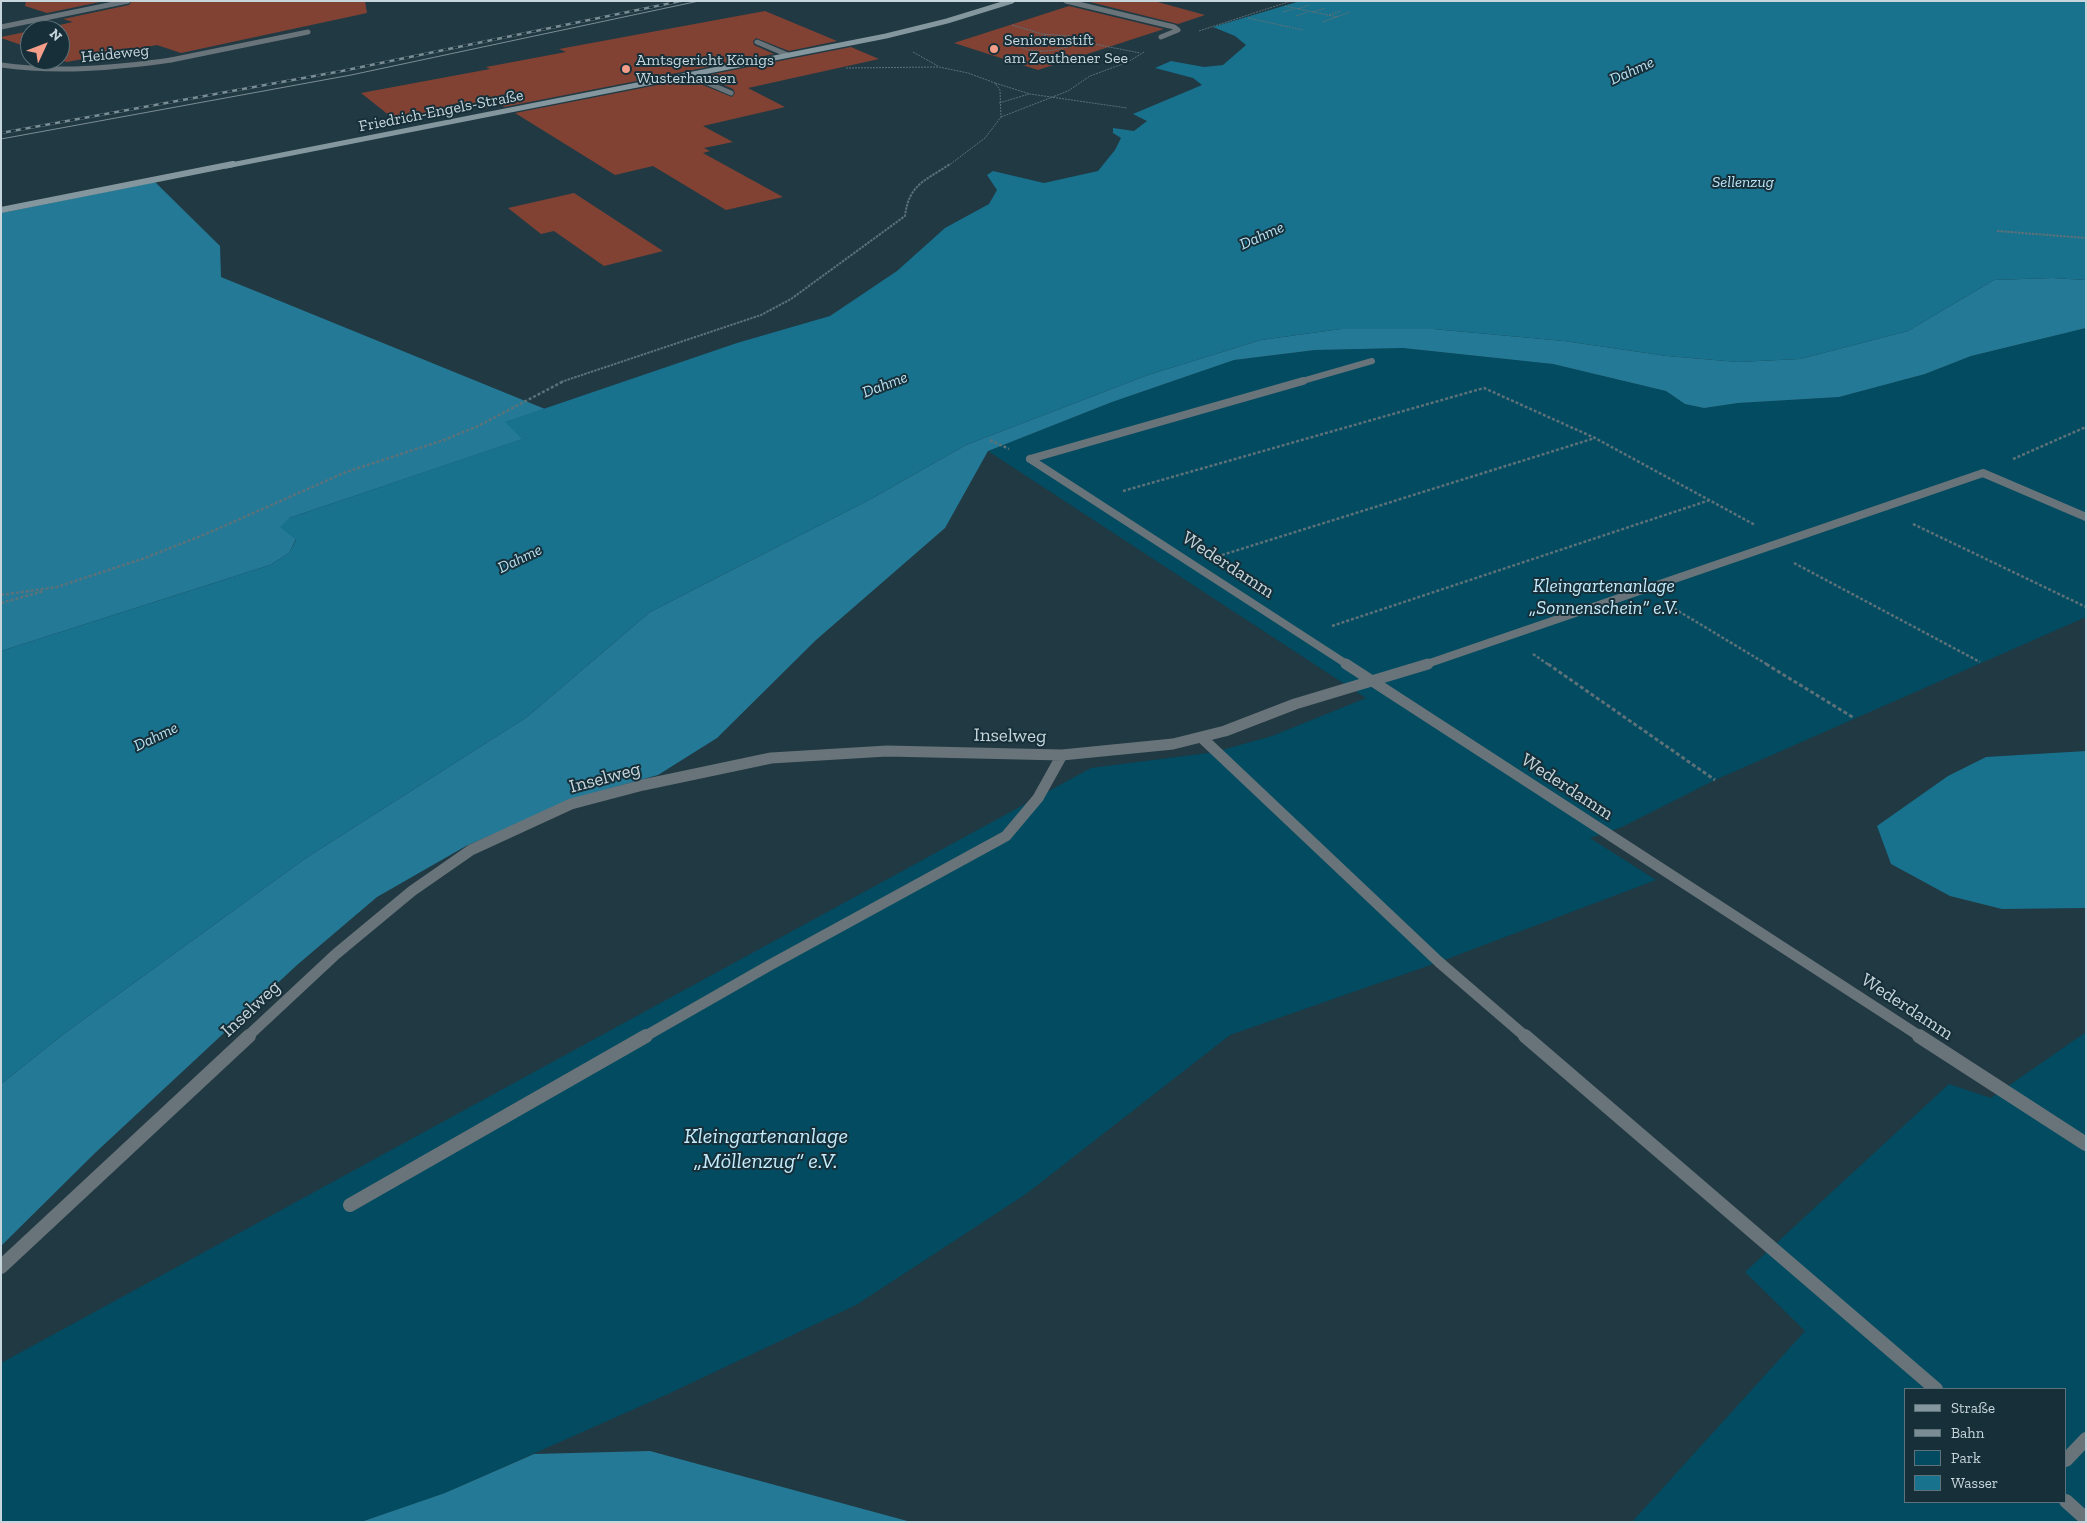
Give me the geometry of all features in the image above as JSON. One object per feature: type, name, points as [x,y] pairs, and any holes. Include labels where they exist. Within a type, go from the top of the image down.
[{"type":"main road","name":"Friedrich-Engels-Straße","points":[[1,210],[886,36],[947,21],[1012,1]]},
{"type":"street","points":[[1,27],[128,1]]},
{"type":"street","points":[[1066,1],[1174,27],[1178,30],[1161,37]]},
{"type":"street","name":"Heideweg","points":[[1,66],[69,71],[171,60],[308,32]]},
{"type":"street","points":[[757,42],[788,55]]},
{"type":"street","points":[[689,75],[731,93]]},
{"type":"street","name":"Wederdamm","points":[[1372,361],[1030,459],[1305,635],[1374,682],[2086,1144]]},
{"type":"street","points":[[1983,473],[2086,518]]},
{"type":"street","name":"Inselweg","points":[[1,1268],[336,954],[412,891],[470,850],[571,804],[642,785],[771,758],[887,751],[1062,755],[1173,744],[1224,731],[1295,704],[1374,682],[1510,637],[1879,507],[1983,473]]},
{"type":"street","points":[[1201,737],[1439,962],[1935,1388]]},
{"type":"street","points":[[350,1205],[770,965],[1006,836],[1027,814],[1056,769],[1062,755]]},
{"type":"street","points":[[2067,1459],[2086,1439]]},
{"type":"street","points":[[2067,1502],[2086,1518]]},
{"type":"path","points":[[1283,12],[1309,4]]},
{"type":"path","points":[[1284,6],[1337,17]]},
{"type":"path","points":[[1312,12],[1325,8]]},
{"type":"path","points":[[1296,16],[1308,11]]},
{"type":"path","points":[[1328,16],[1341,11]]},
{"type":"path","points":[[1323,22],[1350,12]]},
{"type":"path","points":[[1248,18],[1303,30]]},
{"type":"path","points":[[1006,23],[1047,35]]},
{"type":"path","points":[[1084,42],[1077,37],[1062,34],[1047,35],[1019,46],[1027,50],[1043,51],[1084,42],[1140,53]]},
{"type":"path","points":[[804,52],[837,66],[849,68],[939,67],[968,73],[1030,94],[1127,108]]},
{"type":"path","points":[[1,603],[142,559],[206,534],[346,472],[444,440],[478,426],[549,387],[580,374],[761,314],[791,299],[906,216],[907,200],[913,190],[974,146],[995,128],[1001,117],[1000,90],[995,83]]},
{"type":"path","points":[[1001,117],[1068,90]]},
{"type":"path","points":[[999,103],[1030,94]]},
{"type":"path","points":[[1997,231],[2086,238]]},
{"type":"path","points":[[1094,500],[1484,388],[1595,438],[1783,541]]},
{"type":"path","points":[[1983,473],[2086,427]]},
{"type":"path","points":[[1192,564],[1595,438]]},
{"type":"path","points":[[1305,635],[1710,500]]},
{"type":"path","points":[[1879,507],[2086,607]]},
{"type":"path","points":[[1765,548],[1980,662]]},
{"type":"path","points":[[1,595],[57,587]]},
{"type":"path","points":[[1644,590],[1854,718]]},
{"type":"path","points":[[1510,637],[1715,780]]},
{"type":"green space","points":[[2086,328],[2086,617],[1715,780],[1622,827],[1590,838],[1656,880],[1439,962],[1230,1035],[1026,1194],[856,1305],[668,1394],[445,1493],[361,1522],[1,1522],[1,1363],[1091,768],[1215,752],[1272,736],[1366,698],[988,451],[1112,402],[1234,360],[1315,350],[1403,348],[1553,364],[1666,391],[1685,404],[1704,408],[1738,403],[1839,397],[1925,374],[1971,356]]},
{"type":"green space","points":[[2086,1032],[2086,1522],[1632,1522],[1805,1331],[1745,1272],[1949,1084],[1991,1098]]},
{"type":"shaded area","points":[[155,182],[220,246],[221,277],[545,409],[506,422],[523,439],[289,518],[296,539],[289,553],[270,565],[1,651],[1,213]]},
{"type":"shaded area","points":[[2052,278],[2086,280],[2086,328],[1971,356],[1925,374],[1839,397],[1738,403],[1704,408],[1685,404],[1666,391],[1553,364],[1403,348],[1315,350],[1234,360],[1112,402],[988,451],[945,528],[816,640],[717,738],[658,775],[576,798],[466,846],[377,897],[297,965],[95,1153],[1,1246],[1,1084],[65,1033],[306,858],[527,717],[650,612],[871,499],[966,445],[1148,375],[1261,340],[1341,329],[1433,329],[1564,341],[1667,356],[1738,362],[1800,359],[1908,331],[1994,280]]},
{"type":"shaded area","points":[[650,1451],[911,1522],[361,1522],[445,1493],[534,1454]]},
{"type":"water","points":[[1300,1],[2086,1],[2086,280],[2052,278],[1994,280],[1908,331],[1800,359],[1738,362],[1667,356],[1564,341],[1433,329],[1341,329],[1261,340],[1148,375],[966,445],[871,499],[650,612],[527,717],[306,858],[65,1033],[1,1084],[1,651],[270,565],[289,553],[296,540],[280,527],[289,518],[522,439],[505,422],[737,343],[830,316],[897,271],[945,228],[989,204],[997,190],[987,175],[993,171],[1044,183],[1098,171],[1115,150],[1121,138],[1113,133],[1113,128],[1134,131],[1147,121],[1133,114],[1202,85],[1193,78],[1155,68],[1171,61],[1204,67],[1223,65],[1246,45],[1235,36],[1213,27]]},
{"type":"water","points":[[2086,751],[2086,908],[2002,909],[1950,896],[1891,864],[1877,826],[1948,776],[1986,757]]},
{"type":"building","points":[[26,1],[105,1],[47,13],[25,6]]},
{"type":"building","points":[[132,1],[365,1],[367,13],[181,53],[157,45],[70,61],[70,23],[73,22],[63,19],[129,5]]},
{"type":"building","points":[[1086,1],[1154,1],[1205,15],[1178,24]]},
{"type":"building","points":[[1069,6],[1164,29],[1038,70],[954,43]]},
{"type":"building","points":[[765,11],[837,41],[789,51],[756,38],[753,41],[754,45],[774,54],[504,107],[502,105],[482,109],[476,104],[395,120],[361,93],[490,69],[486,67],[566,52],[559,49]]},
{"type":"building","points":[[20,33],[20,45],[1,38]]},
{"type":"building","points":[[851,47],[879,59],[748,88],[785,107],[703,126],[733,142],[704,148],[710,151],[703,153],[783,197],[726,210],[653,166],[615,175],[515,113],[688,79],[732,97],[735,93],[733,89],[703,76]]},
{"type":"building","points":[[574,193],[663,251],[604,266],[554,231],[541,234],[508,208]]},
{"type":"tram line","points":[[1,139],[351,75],[699,1]]},
{"type":"railway","points":[[1,133],[342,71],[681,1]]},
{"type":"place","name":"Seniorenstift am Zeuthener See","points":[[994,49]]},
{"type":"place","name":"Amtsgericht Königs Wusterhausen","points":[[626,69]]},
{"type":"water label","name":"Dahme","points":[[1632,71]]},
{"type":"water label","name":"Sellenzug","points":[[1743,182]]},
{"type":"water label","name":"Dahme","points":[[1262,236]]},
{"type":"water label","name":"Dahme","points":[[885,385]]},
{"type":"water label","name":"Dahme","points":[[520,559]]},
{"type":"water label","name":"Dahme","points":[[156,737]]},
{"type":"park label","name":"Kleingartenanlage „Sonnenschein“ e.V.","points":[[1604,598]]},
{"type":"park label","name":"Kleingartenanlage „Möllenzug“ e.V.","points":[[766,1150]]}]
